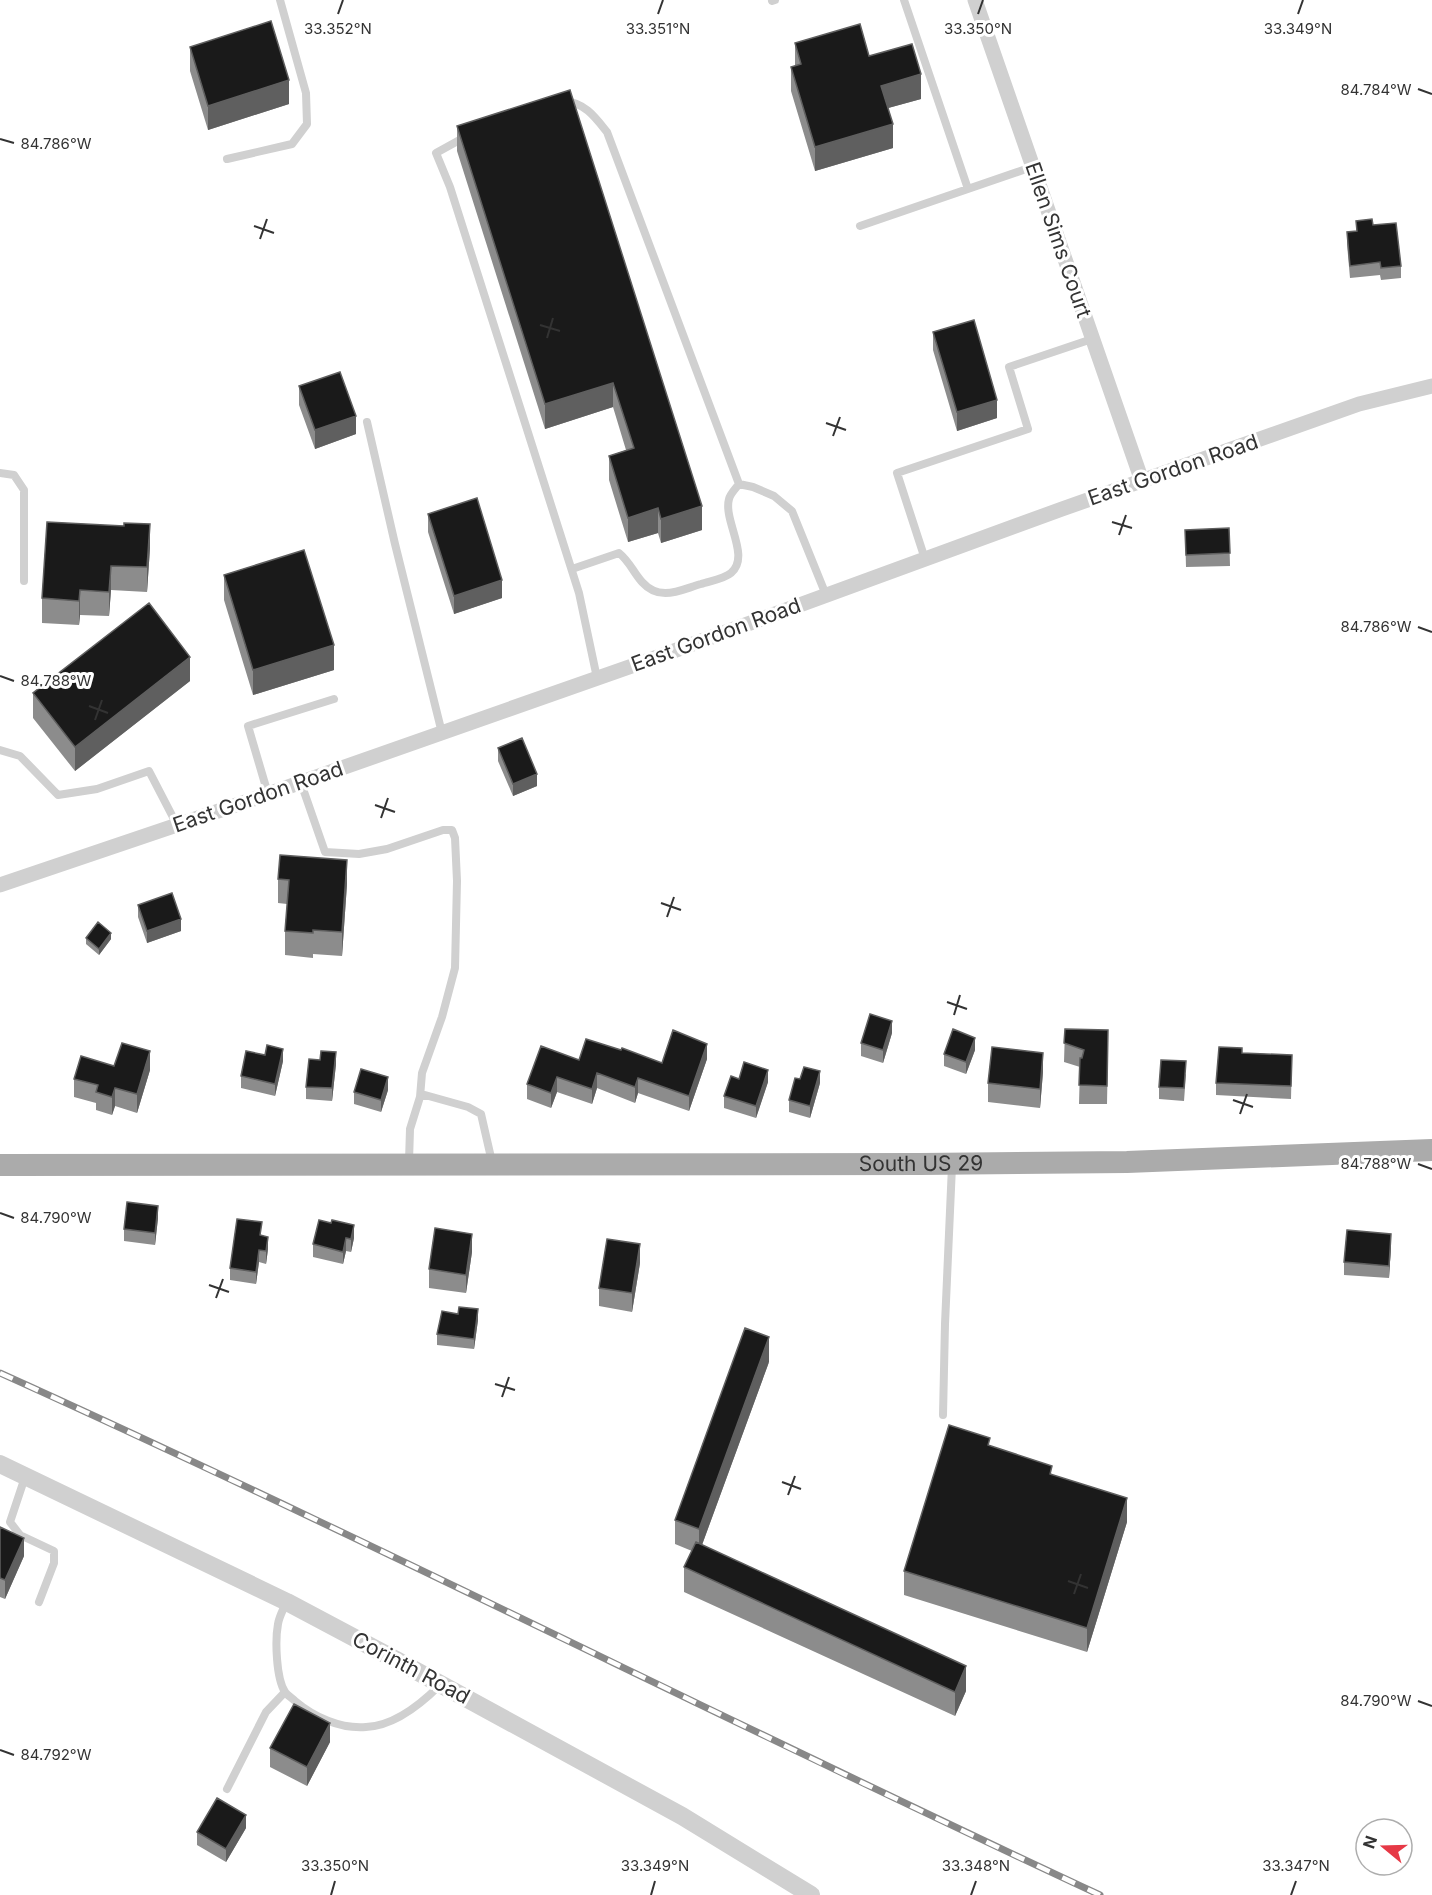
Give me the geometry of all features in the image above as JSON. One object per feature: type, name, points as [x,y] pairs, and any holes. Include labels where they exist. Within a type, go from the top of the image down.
[{"type":"main road","name":"South US 29","points":[[0,1165],[952,1164],[1127,1162],[1432,1150]]},
{"type":"street","name":"Ellen Sims Court","points":[[975,0],[1142,481]]},
{"type":"street","name":"East Gordon Road","points":[[0,885],[301,783],[1359,404],[1432,386]]},
{"type":"street","name":"Corinth Road","points":[[0,1464],[287,1602],[682,1816],[811,1895]]},
{"type":"lane","points":[[227,159],[291,144],[307,124],[306,93],[280,0]]},
{"type":"lane","points":[[904,0],[968,189]]},
{"type":"lane","points":[[555,100],[574,102],[592,112],[607,132],[740,484]]},
{"type":"lane","points":[[470,134],[436,153],[450,186],[572,569],[597,678]]},
{"type":"lane","points":[[860,226],[1032,167]]},
{"type":"lane","points":[[925,559],[897,473],[1028,429],[1009,367],[1092,339]]},
{"type":"lane","points":[[368,422],[395,544],[442,733]]},
{"type":"lane","points":[[0,473],[14,475],[24,490],[24,581]]},
{"type":"lane","points":[[572,569],[619,553],[629,561],[642,582],[666,595],[730,575],[737,566],[738,553],[728,509],[729,497],[740,484]]},
{"type":"lane","points":[[740,484],[774,496],[792,511],[826,596]]},
{"type":"lane","points":[[268,794],[248,726],[334,699]]},
{"type":"lane","points":[[0,750],[20,756],[58,795],[97,789],[149,771],[177,825]]},
{"type":"lane","points":[[301,783],[325,852],[359,854],[387,849],[443,830],[452,830],[455,838],[457,881],[455,968],[442,1017],[422,1073],[420,1097],[410,1129],[409,1164]]},
{"type":"lane","points":[[420,1097],[425,1095],[468,1107],[482,1114],[492,1164]]},
{"type":"lane","points":[[943,1415],[952,1164]]},
{"type":"lane","points":[[26,1475],[10,1522],[20,1535],[54,1551],[54,1563],[39,1602]]},
{"type":"lane","points":[[287,1602],[278,1623],[276,1650],[285,1692],[303,1707],[329,1722],[346,1727],[368,1727],[393,1719],[421,1704],[441,1684]]},
{"type":"lane","points":[[227,1789],[266,1712],[285,1692]]},
{"type":"building","points":[[271,21],[289,80],[208,106],[190,47]]},
{"type":"building","points":[[860,24],[869,56],[912,44],[921,74],[881,86],[893,124],[815,147],[791,67],[801,64],[795,43]]},
{"type":"building","points":[[570,90],[702,506],[661,519],[658,508],[628,518],[609,456],[634,448],[613,383],[545,404],[457,126]]},
{"type":"building","points":[[1372,219],[1373,225],[1396,223],[1401,266],[1381,268],[1380,262],[1350,266],[1347,232],[1357,231],[1356,221]]},
{"type":"building","points":[[974,320],[997,400],[957,412],[933,332]]},
{"type":"building","points":[[340,372],[356,416],[315,430],[299,386]]},
{"type":"building","points":[[477,498],[502,580],[454,596],[428,514]]},
{"type":"building","points":[[47,522],[124,526],[124,523],[150,524],[147,567],[111,566],[109,592],[80,590],[79,601],[42,598]]},
{"type":"building","points":[[1229,528],[1230,553],[1186,555],[1185,530]]},
{"type":"building","points":[[304,550],[334,645],[253,670],[224,575]]},
{"type":"building","points":[[149,603],[190,657],[75,747],[33,693]]},
{"type":"building","points":[[522,738],[537,774],[513,784],[498,748]]},
{"type":"building","points":[[280,855],[347,860],[342,932],[285,931],[289,880],[278,879]]},
{"type":"building","points":[[172,893],[181,919],[147,931],[138,905]]},
{"type":"building","points":[[98,922],[111,933],[99,949],[86,938]]},
{"type":"building","points":[[870,1014],[892,1021],[883,1050],[861,1043]]},
{"type":"building","points":[[953,1029],[975,1038],[966,1062],[944,1054]]},
{"type":"building","points":[[1065,1029],[1108,1030],[1107,1086],[1079,1085],[1080,1058],[1084,1050],[1064,1043]]},
{"type":"building","points":[[673,1030],[707,1044],[689,1096],[638,1078],[635,1087],[597,1073],[592,1089],[557,1077],[551,1093],[527,1084],[541,1046],[579,1060],[586,1039],[621,1050],[622,1048],[662,1063]]},
{"type":"building","points":[[122,1043],[150,1051],[137,1094],[115,1088],[112,1097],[96,1092],[98,1085],[74,1079],[81,1056],[114,1066]]},
{"type":"building","points":[[267,1045],[283,1049],[275,1084],[241,1076],[246,1051],[265,1055]]},
{"type":"building","points":[[992,1047],[1043,1053],[1040,1089],[988,1083]]},
{"type":"building","points":[[1219,1047],[1242,1048],[1242,1053],[1292,1055],[1291,1086],[1216,1083]]},
{"type":"building","points":[[321,1051],[336,1052],[332,1088],[306,1087],[309,1059],[320,1060]]},
{"type":"building","points":[[1161,1060],[1186,1061],[1184,1088],[1159,1087]]},
{"type":"building","points":[[744,1062],[768,1070],[756,1106],[724,1096],[731,1076],[739,1079]]},
{"type":"building","points":[[804,1067],[820,1071],[810,1106],[789,1100],[795,1078],[800,1079]]},
{"type":"building","points":[[361,1069],[388,1077],[381,1100],[354,1092]]},
{"type":"building","points":[[127,1202],[158,1206],[155,1233],[124,1229]]},
{"type":"building","points":[[237,1219],[262,1222],[260,1235],[268,1237],[266,1251],[259,1250],[256,1272],[230,1268]]},
{"type":"building","points":[[319,1220],[331,1223],[332,1220],[354,1225],[351,1239],[346,1238],[343,1252],[313,1244]]},
{"type":"building","points":[[435,1228],[472,1234],[466,1275],[429,1269]]},
{"type":"building","points":[[1347,1230],[1391,1234],[1389,1266],[1344,1262]]},
{"type":"building","points":[[607,1239],[640,1244],[632,1293],[599,1288]]},
{"type":"building","points":[[459,1307],[478,1309],[474,1339],[437,1334],[442,1311],[458,1314]]},
{"type":"building","points":[[745,1328],[769,1337],[699,1529],[675,1520]]},
{"type":"building","points":[[949,1425],[990,1438],[988,1445],[1052,1466],[1050,1474],[1127,1498],[1087,1628],[904,1571]]},
{"type":"building","points":[[0,1527],[24,1538],[5,1580],[0,1578]]},
{"type":"building","points":[[696,1542],[966,1666],[955,1692],[684,1567]]},
{"type":"building","points":[[294,1704],[330,1723],[307,1767],[270,1748]]},
{"type":"building","points":[[217,1798],[246,1815],[226,1849],[197,1832]]},
{"type":"railway","points":[[0,1373],[414,1566],[1100,1895]]}]
